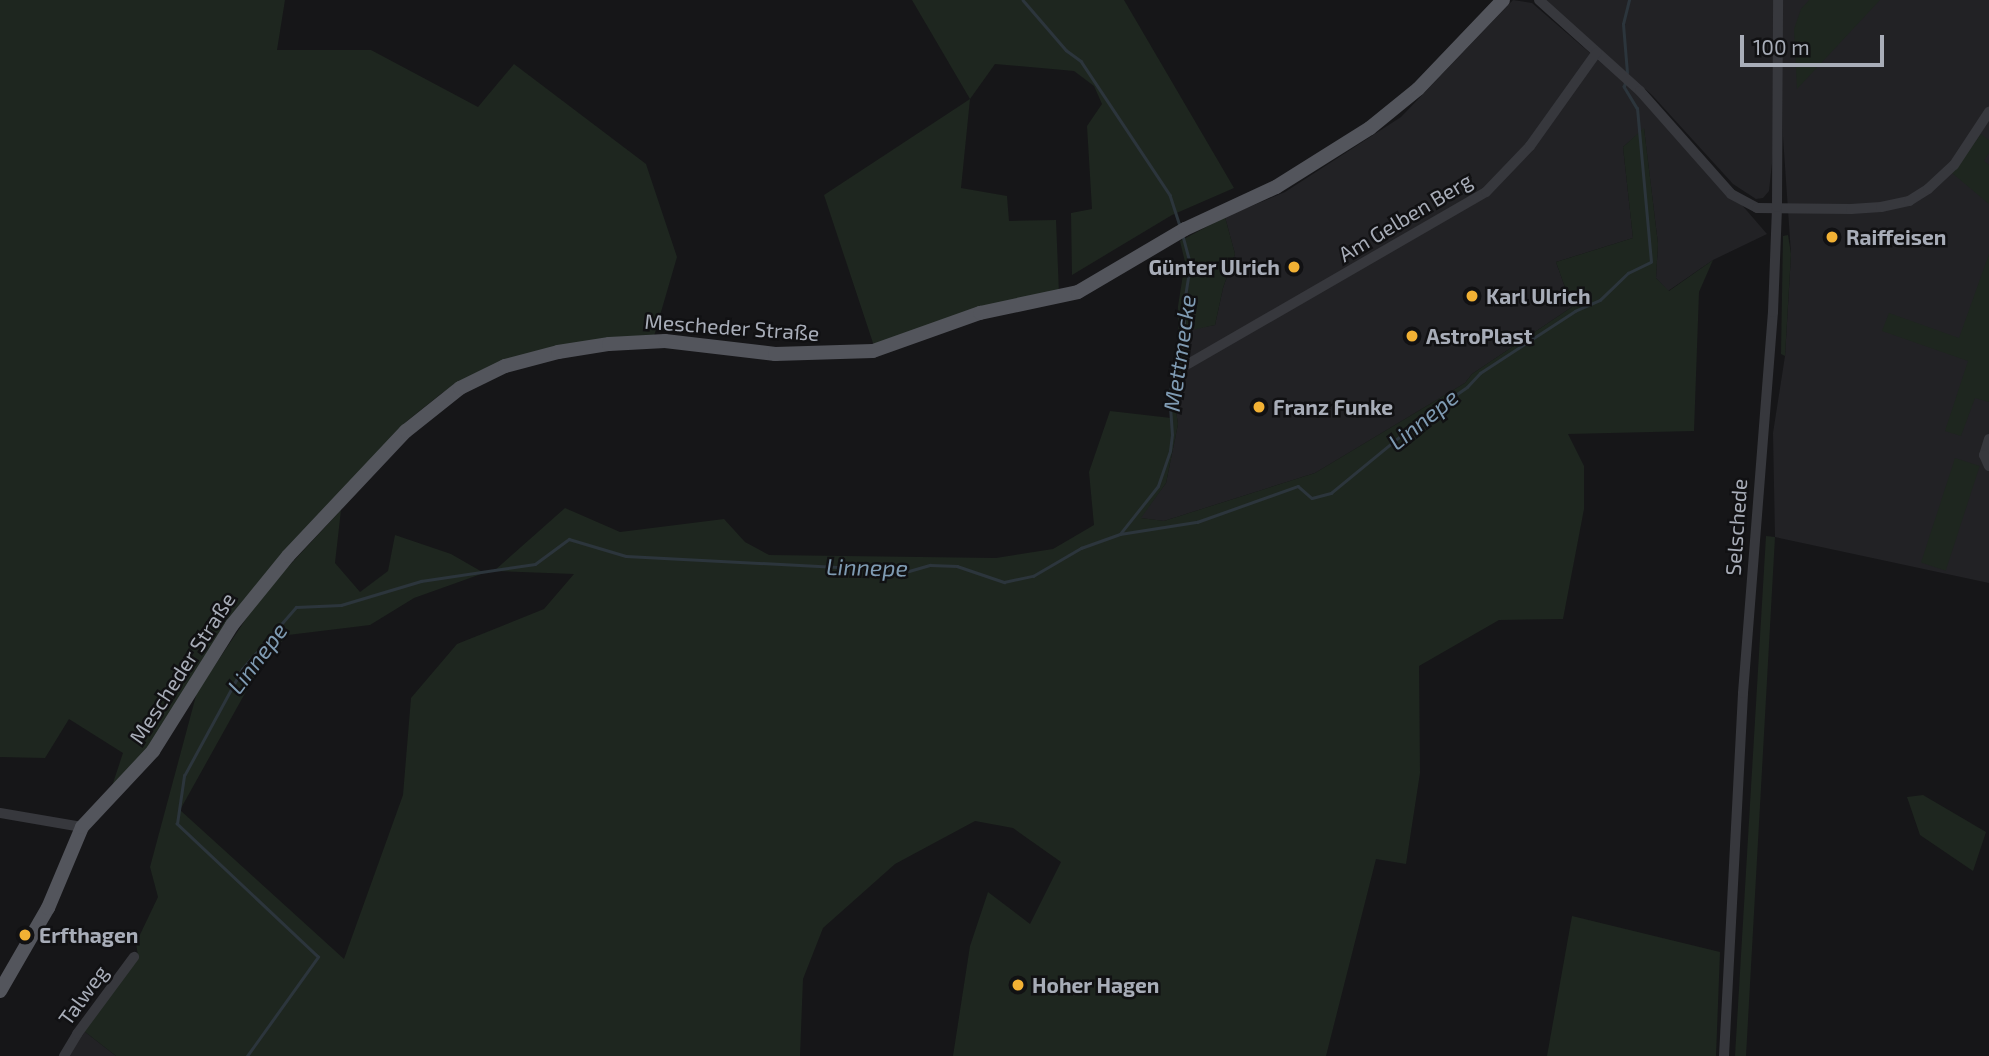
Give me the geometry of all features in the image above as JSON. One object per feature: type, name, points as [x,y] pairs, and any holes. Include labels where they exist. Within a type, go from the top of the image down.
[{"type":"main road","name":"Mescheder Straße","points":[[0,991],[48,908],[82,827],[153,751],[216,648],[268,579],[414,423],[471,381],[505,366],[558,352],[632,342],[679,342],[775,354],[873,351],[981,313],[1078,292],[1181,232],[1276,187],[1384,119],[1418,89],[1503,0]]},
{"type":"street","points":[[1539,0],[1636,87],[1671,123],[1731,194],[1757,208],[1851,209],[1881,207],[1909,201],[1928,189],[1954,164],[1989,112]]},
{"type":"street","name":"Selschede","points":[[1724,1056],[1743,692],[1773,312],[1777,207],[1778,0]]},
{"type":"street","name":"Am Gelben Berg","points":[[1188,364],[1486,192],[1530,146],[1597,52]]},
{"type":"street","points":[[1989,439],[1983,455],[1989,466]]},
{"type":"street","points":[[1,816],[82,827]]},
{"type":"street","name":"Talweg","points":[[64,1056],[134,957]]},
{"type":"shaded area","points":[[0,0],[285,0],[277,50],[371,50],[478,107],[514,64],[646,164],[677,257],[654,336],[480,371],[442,393],[407,421],[292,544],[154,741],[110,792],[123,753],[69,719],[45,758],[0,757]]},
{"type":"shaded area","points":[[912,0],[1124,0],[1234,188],[1172,215],[1072,275],[1071,213],[1092,209],[1087,126],[1102,104],[1094,86],[1074,71],[995,64],[970,99]]},
{"type":"shaded area","points":[[1513,0],[1532,3],[1671,123],[1767,234],[1713,260],[1668,291],[1656,278],[1658,244],[1644,129],[1623,147],[1633,238],[1556,262],[1572,307],[1472,374],[1465,383],[1315,473],[1164,521],[1140,518],[1166,483],[1178,424],[1175,405],[1192,329],[1215,325],[1223,288],[1235,254],[1225,217],[1285,192],[1401,117]]},
{"type":"shaded area","points":[[1545,0],[1774,0],[1773,154],[1769,191],[1763,198],[1756,199],[1733,184],[1652,95]]},
{"type":"shaded area","points":[[1782,0],[1989,0],[1989,583],[1775,537],[1773,433],[1785,356],[1791,254],[1783,137]]},
{"type":"shaded area","points":[[1809,0],[1880,0],[1797,89],[1794,29],[1801,9]]},
{"type":"shaded area","points":[[970,99],[961,188],[1007,196],[1009,221],[1056,220],[1059,293],[874,346],[824,195]]},
{"type":"shaded area","points":[[1644,128],[1658,244],[1656,278],[1669,291],[1713,260],[1699,292],[1694,431],[1568,434],[1584,466],[1584,509],[1563,619],[1499,620],[1419,666],[1420,773],[1406,864],[1376,859],[1326,1056],[953,1056],[970,946],[988,892],[1030,924],[1061,862],[1013,828],[975,821],[895,864],[823,928],[803,979],[800,1056],[116,1056],[84,1031],[138,956],[136,943],[158,897],[150,867],[197,692],[262,595],[341,510],[335,563],[360,592],[388,571],[395,535],[451,554],[484,573],[414,598],[370,625],[288,635],[263,661],[180,810],[344,959],[403,795],[411,698],[457,644],[544,609],[574,574],[494,571],[565,508],[620,532],[724,519],[745,542],[769,555],[996,558],[1053,549],[1094,525],[1089,472],[1110,411],[1171,418],[1179,368],[1178,306],[1185,262],[1180,241],[1225,217],[1235,254],[1223,288],[1215,325],[1192,330],[1175,404],[1178,424],[1166,483],[1141,518],[1164,521],[1315,473],[1465,383],[1472,374],[1572,307],[1556,262],[1633,238],[1623,147]]},
{"type":"shaded area","points":[[1981,134],[1989,140],[1989,153],[1984,161],[1989,165],[1989,204],[1952,173]]},
{"type":"shaded area","points":[[1788,235],[1791,254],[1785,356],[1781,354],[1783,236]]},
{"type":"shaded area","points":[[1989,254],[1989,402],[1975,398],[1961,436],[1945,431],[1968,361],[1882,331],[1889,313],[1959,338]]},
{"type":"shaded area","points":[[1955,458],[1980,466],[1946,571],[1921,563]]},
{"type":"shaded area","points":[[1766,536],[1775,537],[1746,1056],[1735,1056]]},
{"type":"shaded area","points":[[1923,795],[1986,832],[1973,871],[1920,835],[1907,797]]},
{"type":"shaded area","points":[[1572,916],[1720,952],[1716,1056],[1547,1056]]},
{"type":"shaded area","points":[[84,1031],[116,1056],[68,1056]]},
{"type":"waterway","name":"Mettmecke","points":[[1023,0],[1066,50],[1081,61],[1170,195],[1180,225]]},
{"type":"waterway","name":"Linnepe","points":[[1627,73],[1623,24],[1629,0]]},
{"type":"waterway","name":"Linnepe","points":[[247,1056],[318,957],[177,824],[184,776],[242,669],[296,607],[341,605],[421,581],[535,564],[569,539],[626,556],[909,571],[930,565],[957,566],[1004,582],[1033,576],[1081,548],[1120,534],[1197,522],[1298,486],[1312,498],[1331,493],[1421,419],[1467,387],[1480,373],[1575,311],[1600,300],[1628,273],[1651,262],[1637,109],[1624,87],[1625,82]]},
{"type":"waterway","name":"Mettmecke","points":[[1120,534],[1158,486],[1170,451],[1172,435],[1169,396],[1176,364],[1184,345],[1184,303],[1190,264],[1183,238]]},
{"type":"place","name":"Raiffeisen","points":[[1832,237]]},
{"type":"place","name":"Günter Ulrich","points":[[1294,267]]},
{"type":"place","name":"Karl Ulrich","points":[[1472,296]]},
{"type":"place","name":"AstroPlast","points":[[1412,336]]},
{"type":"place","name":"Franz Funke","points":[[1259,407]]},
{"type":"place","name":"Erfthagen","points":[[25,935]]},
{"type":"place","name":"Hoher Hagen","points":[[1018,985]]}]
